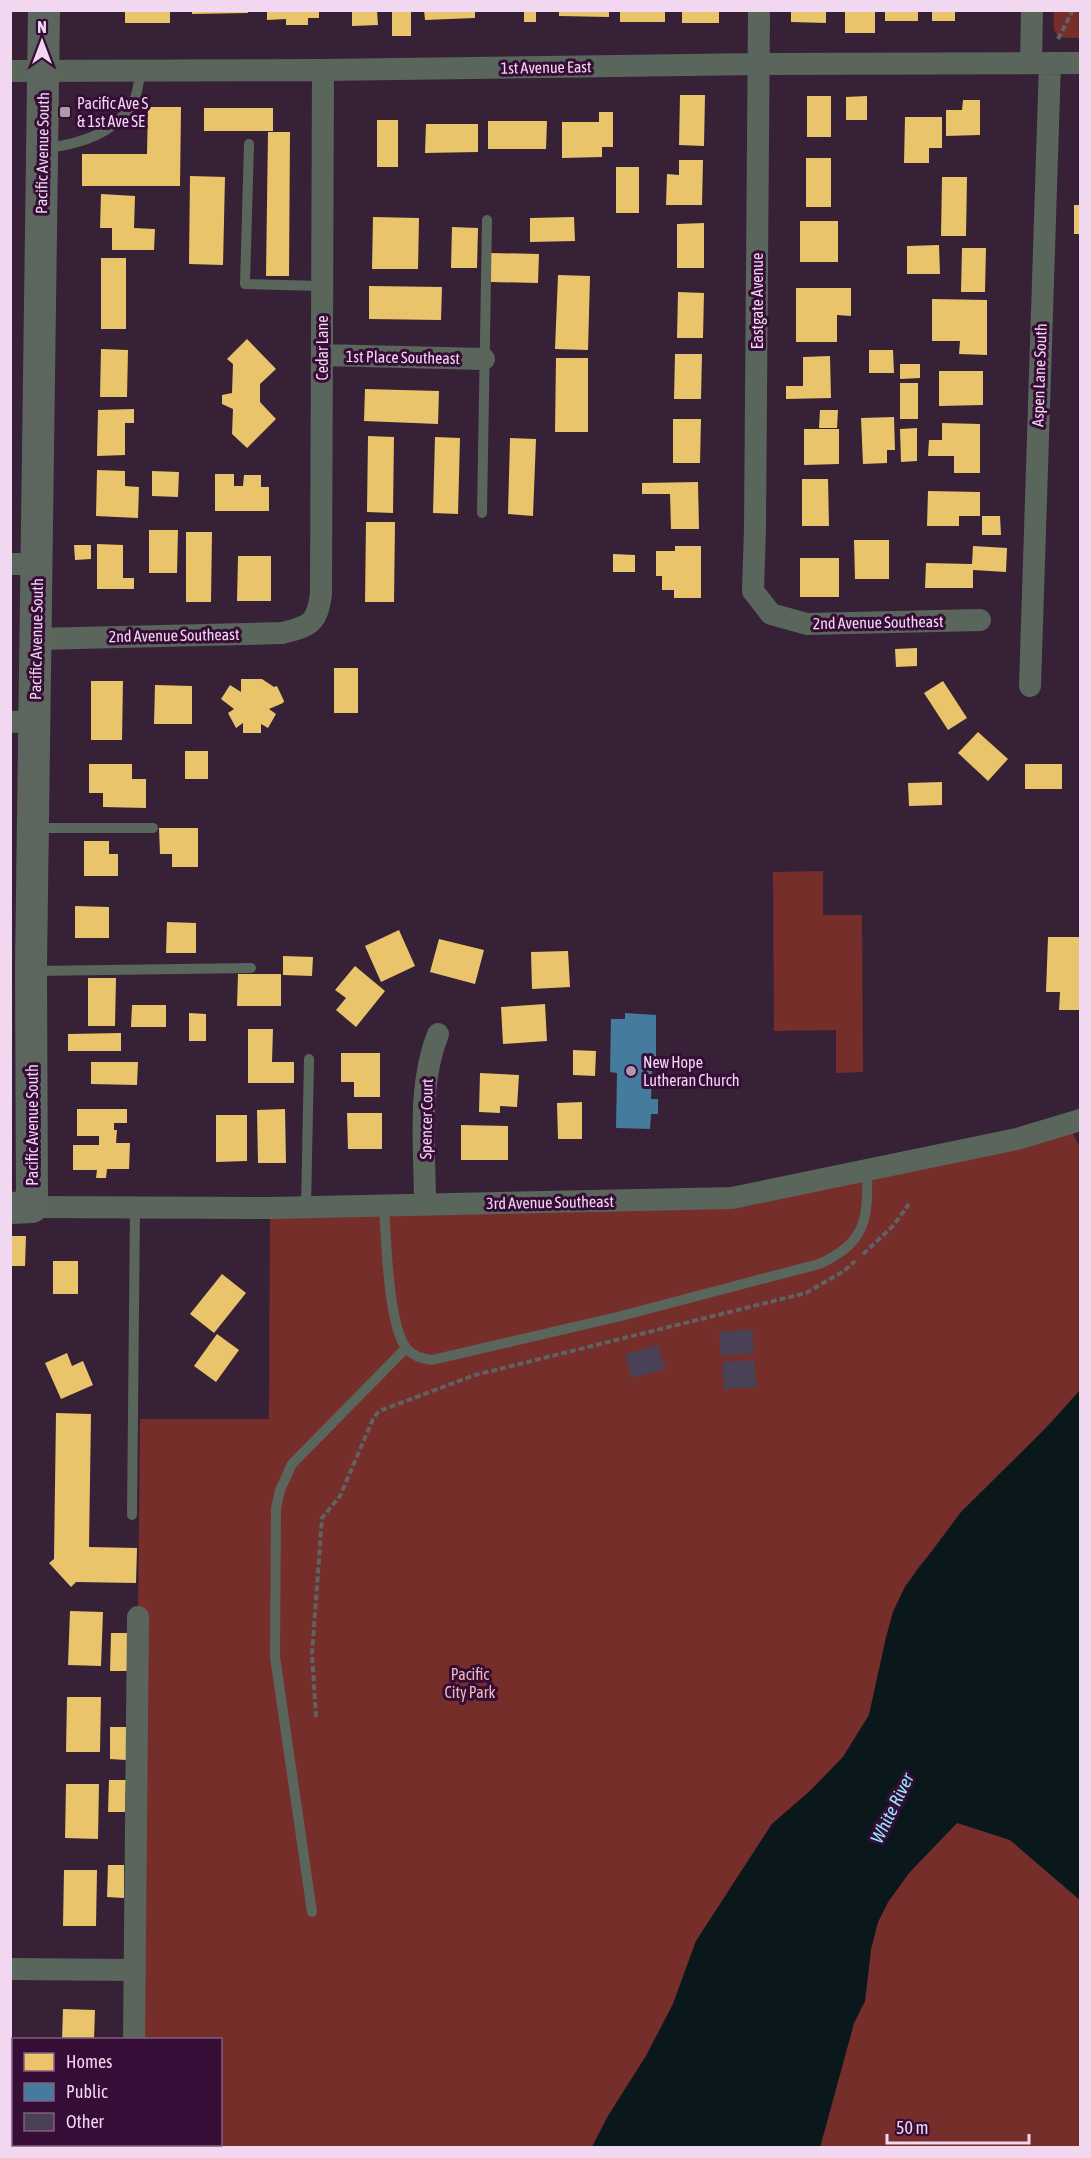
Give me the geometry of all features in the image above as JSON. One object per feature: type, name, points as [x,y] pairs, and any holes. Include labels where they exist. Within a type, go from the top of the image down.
[{"type":"street","name":"Pacific Avenue South","points":[[21,1207],[24,967],[33,828],[23,721],[36,639],[23,564],[42,149],[44,10]]},
{"type":"street","name":"Eastgate Avenue","points":[[753,591],[759,10]]},
{"type":"street","name":"Aspen Lane South","points":[[1030,686],[1041,63],[1032,10]]},
{"type":"street","name":"1st Avenue East","points":[[10,71],[1080,63]]},
{"type":"street","name":"Cedar Lane","points":[[310,623],[318,613],[321,594],[323,70]]},
{"type":"street","name":"1st Place Southeast","points":[[322,355],[484,358]]},
{"type":"street","name":"2nd Avenue Southeast","points":[[753,591],[771,614],[807,624],[980,620]]},
{"type":"street","name":"2nd Avenue Southeast","points":[[36,639],[282,633],[310,623]]},
{"type":"street","name":"Spencer Court","points":[[425,1205],[425,1080],[430,1055],[438,1034]]},
{"type":"street","name":"3rd Avenue Southeast","points":[[21,1207],[306,1208],[732,1198],[1017,1139],[1080,1120]]},
{"type":"street","points":[[134,2038],[138,1617]]},
{"type":"street","points":[[10,1969],[135,1970]]},
{"type":"lane","points":[[42,149],[67,146],[94,138],[125,115],[135,96],[141,70]]},
{"type":"lane","points":[[249,144],[245,284],[322,286]]},
{"type":"lane","points":[[482,513],[487,220]]},
{"type":"lane","points":[[33,828],[153,828]]},
{"type":"lane","points":[[24,967],[251,968]]},
{"type":"lane","points":[[306,1208],[309,1059]]},
{"type":"lane","points":[[384,1206],[396,1326],[406,1348],[422,1359],[432,1360],[461,1355],[819,1264],[848,1248],[858,1237],[868,1201],[867,1170]]},
{"type":"lane","points":[[132,1515],[135,1208]]},
{"type":"lane","points":[[312,1912],[275,1657],[276,1508],[280,1490],[292,1464],[406,1348]]},
{"type":"path","points":[[1059,39],[1073,10]]},
{"type":"path","points":[[316,1717],[312,1654],[322,1518],[339,1496],[373,1419],[379,1411],[475,1375],[806,1293],[844,1271],[893,1226],[909,1204]]},
{"type":"green space","points":[[1054,11],[1080,11],[1080,38],[1056,34]]},
{"type":"green space","points":[[823,871],[823,915],[862,915],[863,1072],[836,1073],[836,1030],[774,1031],[773,872]]},
{"type":"green space","name":"Pacific City Park","points":[[1068,1124],[1080,1148],[1080,1390],[919,1566],[905,1587],[893,1612],[869,1715],[843,1757],[811,1790],[772,1824],[696,1941],[673,2004],[646,2056],[608,2116],[592,2147],[133,2148],[133,2146],[222,2146],[222,2038],[134,2038],[140,1419],[269,1419],[270,1208],[732,1198]]},
{"type":"green space","points":[[957,1822],[1010,1840],[1080,1900],[1080,2147],[820,2148],[854,2023],[865,2001],[871,1949],[878,1922],[888,1902],[909,1873]]},
{"type":"water","name":"White River","points":[[1080,1390],[1080,1900],[1010,1840],[957,1823],[909,1873],[888,1902],[878,1922],[871,1949],[865,2001],[854,2023],[820,2147],[592,2147],[608,2116],[646,2056],[673,2004],[696,1941],[772,1824],[811,1790],[843,1757],[869,1715],[893,1612],[905,1587],[961,1512],[1053,1421]]},
{"type":"building: Homes","points":[[125,10],[170,10],[170,23],[125,23]]},
{"type":"building: Homes","points":[[192,10],[248,10],[248,13],[192,14]]},
{"type":"building: Homes","points":[[267,10],[319,10],[319,18],[308,18],[308,25],[286,25],[286,19],[267,20]]},
{"type":"building: Homes","points":[[352,10],[377,10],[378,25],[352,26]]},
{"type":"building: Homes","points":[[392,10],[411,10],[411,36],[392,36]]},
{"type":"building: Homes","points":[[424,10],[475,10],[475,18],[425,20]]},
{"type":"building: Homes","points":[[524,10],[536,10],[536,22],[524,22]]},
{"type":"building: Homes","points":[[559,10],[609,10],[609,17],[559,16]]},
{"type":"building: Homes","points":[[620,10],[665,10],[665,22],[620,22]]},
{"type":"building: Homes","points":[[682,10],[719,10],[719,23],[682,23]]},
{"type":"building: Homes","points":[[791,10],[826,10],[826,23],[791,22]]},
{"type":"building: Homes","points":[[845,10],[875,10],[875,33],[845,33]]},
{"type":"building: Homes","points":[[885,10],[918,10],[918,21],[885,21]]},
{"type":"building: Homes","points":[[932,10],[955,10],[955,21],[932,21]]},
{"type":"building: Homes","points":[[680,95],[705,95],[704,146],[679,145]]},
{"type":"building: Homes","points":[[807,96],[831,96],[831,137],[807,137]]},
{"type":"building: Homes","points":[[867,96],[867,120],[846,120],[846,97]]},
{"type":"building: Homes","points":[[963,100],[980,100],[980,135],[946,136],[946,110],[962,110]]},
{"type":"building: Homes","points":[[148,107],[181,107],[180,186],[82,186],[82,154],[147,154]]},
{"type":"building: Homes","points":[[204,108],[273,108],[273,131],[204,131]]},
{"type":"building: Homes","points":[[599,112],[613,112],[613,147],[602,147],[602,157],[562,158],[562,122],[599,122]]},
{"type":"building: Homes","points":[[905,117],[942,117],[942,148],[929,148],[929,163],[904,163]]},
{"type":"building: Homes","points":[[377,120],[398,120],[398,167],[377,167]]},
{"type":"building: Homes","points":[[488,121],[547,121],[546,149],[488,149]]},
{"type":"building: Homes","points":[[426,124],[478,124],[478,152],[425,153]]},
{"type":"building: Homes","points":[[268,132],[290,132],[289,276],[266,276]]},
{"type":"building: Homes","points":[[806,158],[831,158],[831,207],[806,207]]},
{"type":"building: Homes","points":[[679,160],[703,160],[702,205],[666,205],[667,174],[679,175]]},
{"type":"building: Homes","points":[[616,167],[639,167],[639,213],[616,213]]},
{"type":"building: Homes","points":[[190,176],[225,177],[223,265],[189,264]]},
{"type":"building: Homes","points":[[942,177],[967,177],[966,236],[941,236]]},
{"type":"building: Homes","points":[[101,194],[135,196],[134,228],[155,229],[154,250],[112,250],[112,228],[100,228]]},
{"type":"building: Homes","points":[[1074,205],[1080,205],[1080,234],[1074,234]]},
{"type":"building: Homes","points":[[373,217],[419,218],[418,269],[372,269]]},
{"type":"building: Homes","points":[[574,217],[575,241],[530,242],[530,218]]},
{"type":"building: Homes","points":[[800,221],[838,221],[838,262],[800,262]]},
{"type":"building: Homes","points":[[704,223],[704,268],[677,268],[677,224]]},
{"type":"building: Homes","points":[[452,227],[478,228],[477,268],[451,268]]},
{"type":"building: Homes","points":[[939,245],[940,274],[907,274],[907,246]]},
{"type":"building: Homes","points":[[962,248],[986,248],[985,292],[961,292]]},
{"type":"building: Homes","points":[[491,253],[539,254],[538,283],[491,282]]},
{"type":"building: Homes","points":[[101,258],[126,258],[126,329],[101,329]]},
{"type":"building: Homes","points":[[558,275],[590,276],[588,350],[555,349]]},
{"type":"building: Homes","points":[[369,286],[442,287],[441,320],[369,319]]},
{"type":"building: Homes","points":[[796,288],[851,288],[851,316],[837,315],[837,342],[796,342]]},
{"type":"building: Homes","points":[[678,292],[704,293],[703,338],[677,338]]},
{"type":"building: Homes","points":[[932,299],[987,300],[987,355],[959,354],[960,341],[932,341]]},
{"type":"building: Homes","points":[[247,339],[276,369],[260,384],[260,402],[276,419],[247,448],[232,434],[233,409],[222,404],[222,395],[232,393],[233,364],[227,359]]},
{"type":"building: Homes","points":[[101,349],[128,350],[127,397],[100,397]]},
{"type":"building: Homes","points":[[869,350],[893,350],[894,373],[869,373]]},
{"type":"building: Homes","points":[[675,354],[702,354],[701,399],[674,399]]},
{"type":"building: Homes","points":[[830,356],[831,398],[786,399],[786,386],[803,386],[803,357]]},
{"type":"building: Homes","points":[[556,358],[588,358],[588,432],[555,432]]},
{"type":"building: Homes","points":[[900,364],[920,364],[920,378],[900,379]]},
{"type":"building: Homes","points":[[939,371],[983,371],[983,405],[939,406]]},
{"type":"building: Homes","points":[[900,383],[918,383],[918,419],[900,419]]},
{"type":"building: Homes","points":[[365,389],[439,391],[438,424],[364,421]]},
{"type":"building: Homes","points":[[134,409],[134,423],[125,423],[125,455],[97,456],[98,410]]},
{"type":"building: Homes","points":[[820,410],[838,410],[837,428],[819,428]]},
{"type":"building: Homes","points":[[894,417],[895,450],[887,450],[887,463],[863,464],[861,418]]},
{"type":"building: Homes","points":[[673,419],[701,419],[700,463],[673,463]]},
{"type":"building: Homes","points":[[942,423],[980,424],[980,473],[954,473],[954,456],[928,456],[929,440],[942,440]]},
{"type":"building: Homes","points":[[917,428],[917,461],[901,462],[900,429]]},
{"type":"building: Homes","points":[[804,429],[839,429],[839,464],[804,465]]},
{"type":"building: Homes","points":[[368,436],[394,437],[393,513],[367,512]]},
{"type":"building: Homes","points":[[435,437],[460,438],[458,514],[433,513]]},
{"type":"building: Homes","points":[[510,438],[536,439],[533,516],[508,514]]},
{"type":"building: Homes","points":[[97,470],[125,471],[125,486],[139,487],[138,518],[96,516]]},
{"type":"building: Homes","points":[[152,471],[179,472],[178,497],[152,496]]},
{"type":"building: Homes","points":[[215,474],[234,474],[234,486],[243,486],[244,475],[261,475],[261,487],[269,487],[269,511],[215,511]]},
{"type":"building: Homes","points":[[802,479],[828,479],[829,526],[802,526]]},
{"type":"building: Homes","points":[[698,482],[699,529],[671,529],[670,494],[642,494],[642,483]]},
{"type":"building: Homes","points":[[928,491],[980,492],[980,516],[959,516],[959,526],[927,526]]},
{"type":"building: Homes","points":[[982,516],[1000,516],[1001,535],[982,535]]},
{"type":"building: Homes","points":[[366,522],[395,522],[394,602],[365,602]]},
{"type":"building: Homes","points":[[149,530],[178,530],[177,573],[149,573]]},
{"type":"building: Homes","points":[[186,532],[212,532],[211,602],[186,602]]},
{"type":"building: Homes","points":[[854,540],[889,540],[889,579],[855,579]]},
{"type":"building: Homes","points":[[97,544],[123,545],[123,578],[134,578],[134,589],[97,589]]},
{"type":"building: Homes","points":[[74,545],[91,545],[91,559],[75,560]]},
{"type":"building: Homes","points":[[675,546],[701,546],[701,598],[674,598],[674,590],[662,590],[662,576],[656,576],[656,551],[675,551]]},
{"type":"building: Homes","points":[[973,546],[1007,548],[1006,572],[973,570],[973,588],[925,588],[926,563],[972,564]]},
{"type":"building: Homes","points":[[613,554],[635,555],[635,572],[613,572]]},
{"type":"building: Homes","points":[[238,556],[271,556],[271,601],[237,601]]},
{"type":"building: Homes","points":[[800,558],[839,558],[839,597],[800,597]]},
{"type":"building: Homes","points":[[917,648],[917,666],[896,667],[895,649]]},
{"type":"building: Homes","points":[[334,668],[358,668],[358,713],[334,713]]},
{"type":"building: Homes","points":[[241,679],[262,679],[274,687],[277,686],[284,701],[269,709],[276,714],[268,728],[261,724],[261,733],[243,733],[243,723],[236,728],[228,713],[234,709],[221,699],[230,685],[241,692]]},
{"type":"building: Homes","points":[[91,681],[123,681],[122,740],[91,740]]},
{"type":"building: Homes","points":[[943,681],[967,718],[948,730],[924,693]]},
{"type":"building: Homes","points":[[155,685],[192,686],[192,724],[154,724]]},
{"type":"building: Homes","points":[[978,732],[1008,759],[988,781],[958,753]]},
{"type":"building: Homes","points":[[185,751],[208,751],[208,779],[185,779]]},
{"type":"building: Homes","points":[[89,764],[132,764],[132,779],[146,779],[146,808],[103,807],[103,793],[89,793]]},
{"type":"building: Homes","points":[[1025,764],[1062,764],[1062,789],[1025,789]]},
{"type":"building: Homes","points":[[942,782],[942,805],[909,806],[908,783]]},
{"type":"building: Homes","points":[[159,828],[198,828],[198,867],[172,867],[172,854],[160,854]]},
{"type":"building: Homes","points":[[84,841],[109,841],[109,854],[118,854],[118,876],[84,876]]},
{"type":"building: Homes","points":[[75,906],[109,907],[109,938],[75,938]]},
{"type":"building: Homes","points":[[167,922],[196,923],[196,953],[166,953]]},
{"type":"building: Homes","points":[[399,930],[415,966],[381,982],[365,946]]},
{"type":"building: Homes","points":[[1048,937],[1080,937],[1080,1010],[1059,1010],[1060,992],[1046,992]]},
{"type":"building: Homes","points":[[439,939],[484,950],[475,984],[430,972]]},
{"type":"building: Homes","points":[[568,951],[570,987],[532,989],[531,952]]},
{"type":"building: Homes","points":[[283,956],[313,957],[312,976],[283,975]]},
{"type":"building: Homes","points":[[355,966],[385,991],[356,1027],[336,1010],[346,998],[335,990]]},
{"type":"building: Homes","points":[[238,974],[281,974],[281,1006],[237,1006]]},
{"type":"building: Homes","points":[[88,978],[116,978],[115,1026],[88,1026]]},
{"type":"building: Homes","points":[[545,1004],[547,1041],[503,1044],[501,1007]]},
{"type":"building: Homes","points":[[132,1005],[166,1005],[166,1027],[131,1027]]},
{"type":"building: Homes","points":[[189,1013],[206,1014],[206,1041],[189,1041]]},
{"type":"building: Homes","points":[[248,1029],[273,1029],[272,1062],[294,1062],[294,1083],[248,1083]]},
{"type":"building: Homes","points":[[121,1033],[121,1051],[68,1051],[68,1034]]},
{"type":"building: Homes","points":[[573,1050],[596,1051],[595,1076],[573,1075]]},
{"type":"building: Homes","points":[[341,1053],[380,1053],[380,1097],[354,1097],[354,1082],[341,1082]]},
{"type":"building: Homes","points":[[91,1062],[138,1062],[137,1085],[91,1084]]},
{"type":"building: Homes","points":[[480,1073],[519,1075],[517,1107],[500,1106],[500,1113],[479,1112]]},
{"type":"building: Homes","points":[[582,1102],[582,1139],[558,1139],[557,1103]]},
{"type":"building: Homes","points":[[77,1109],[127,1109],[127,1123],[114,1123],[114,1130],[117,1130],[116,1143],[130,1143],[129,1169],[107,1169],[106,1178],[96,1178],[97,1170],[73,1170],[73,1145],[99,1145],[99,1136],[77,1136]]},
{"type":"building: Homes","points":[[285,1109],[286,1163],[258,1163],[257,1110]]},
{"type":"building: Homes","points":[[347,1113],[382,1113],[382,1149],[348,1149]]},
{"type":"building: Homes","points":[[216,1115],[247,1115],[247,1161],[216,1162]]},
{"type":"building: Homes","points":[[461,1125],[508,1126],[508,1160],[461,1160]]},
{"type":"building: Homes","points":[[10,1236],[26,1236],[25,1266],[10,1266]]},
{"type":"building: Homes","points":[[53,1261],[78,1261],[78,1294],[53,1294]]},
{"type":"building: Homes","points":[[222,1274],[246,1293],[214,1333],[190,1314]]},
{"type":"building: Homes","points":[[217,1334],[239,1350],[216,1382],[194,1366]]},
{"type":"building: Homes","points":[[67,1353],[72,1366],[83,1361],[93,1385],[61,1399],[45,1363]]},
{"type":"building: Homes","points":[[56,1413],[91,1414],[89,1547],[137,1548],[136,1583],[76,1582],[71,1587],[49,1563],[54,1559]]},
{"type":"building: Homes","points":[[70,1611],[103,1612],[101,1666],[68,1665]]},
{"type":"building: Homes","points":[[111,1633],[127,1633],[127,1671],[110,1671]]},
{"type":"building: Homes","points":[[67,1697],[101,1697],[100,1752],[66,1752]]},
{"type":"building: Homes","points":[[110,1727],[126,1727],[126,1760],[110,1759]]},
{"type":"building: Homes","points":[[109,1780],[126,1780],[125,1812],[108,1812]]},
{"type":"building: Homes","points":[[66,1784],[99,1784],[98,1839],[65,1838]]},
{"type":"building: Homes","points":[[108,1865],[124,1865],[124,1898],[107,1897]]},
{"type":"building: Homes","points":[[64,1870],[97,1870],[96,1926],[63,1926]]},
{"type":"building: Homes","points":[[63,2009],[95,2010],[94,2038],[62,2038]]},
{"type":"building: Homes","points":[[60,2146],[93,2146],[93,2148],[60,2148]]},
{"type":"building: Homes","points":[[104,2146],[121,2146],[121,2148],[104,2148]]},
{"type":"building: Public","name":"New Hope Lutheran Church","points":[[625,1013],[656,1015],[656,1070],[652,1069],[651,1099],[658,1099],[658,1114],[651,1114],[650,1129],[616,1128],[617,1073],[610,1072],[611,1019],[625,1019]]},
{"type":"building: Other","points":[[752,1329],[754,1353],[721,1356],[719,1332]]},
{"type":"building: Other","points":[[658,1345],[665,1369],[632,1378],[625,1354]]},
{"type":"building: Other","points":[[754,1360],[757,1387],[724,1389],[722,1362]]},
{"type":"place","name":"Pacific Ave S & 1st Ave SE","points":[[65,112]]},
{"type":"place","name":"New Hope Lutheran Church","points":[[631,1071]]}]
